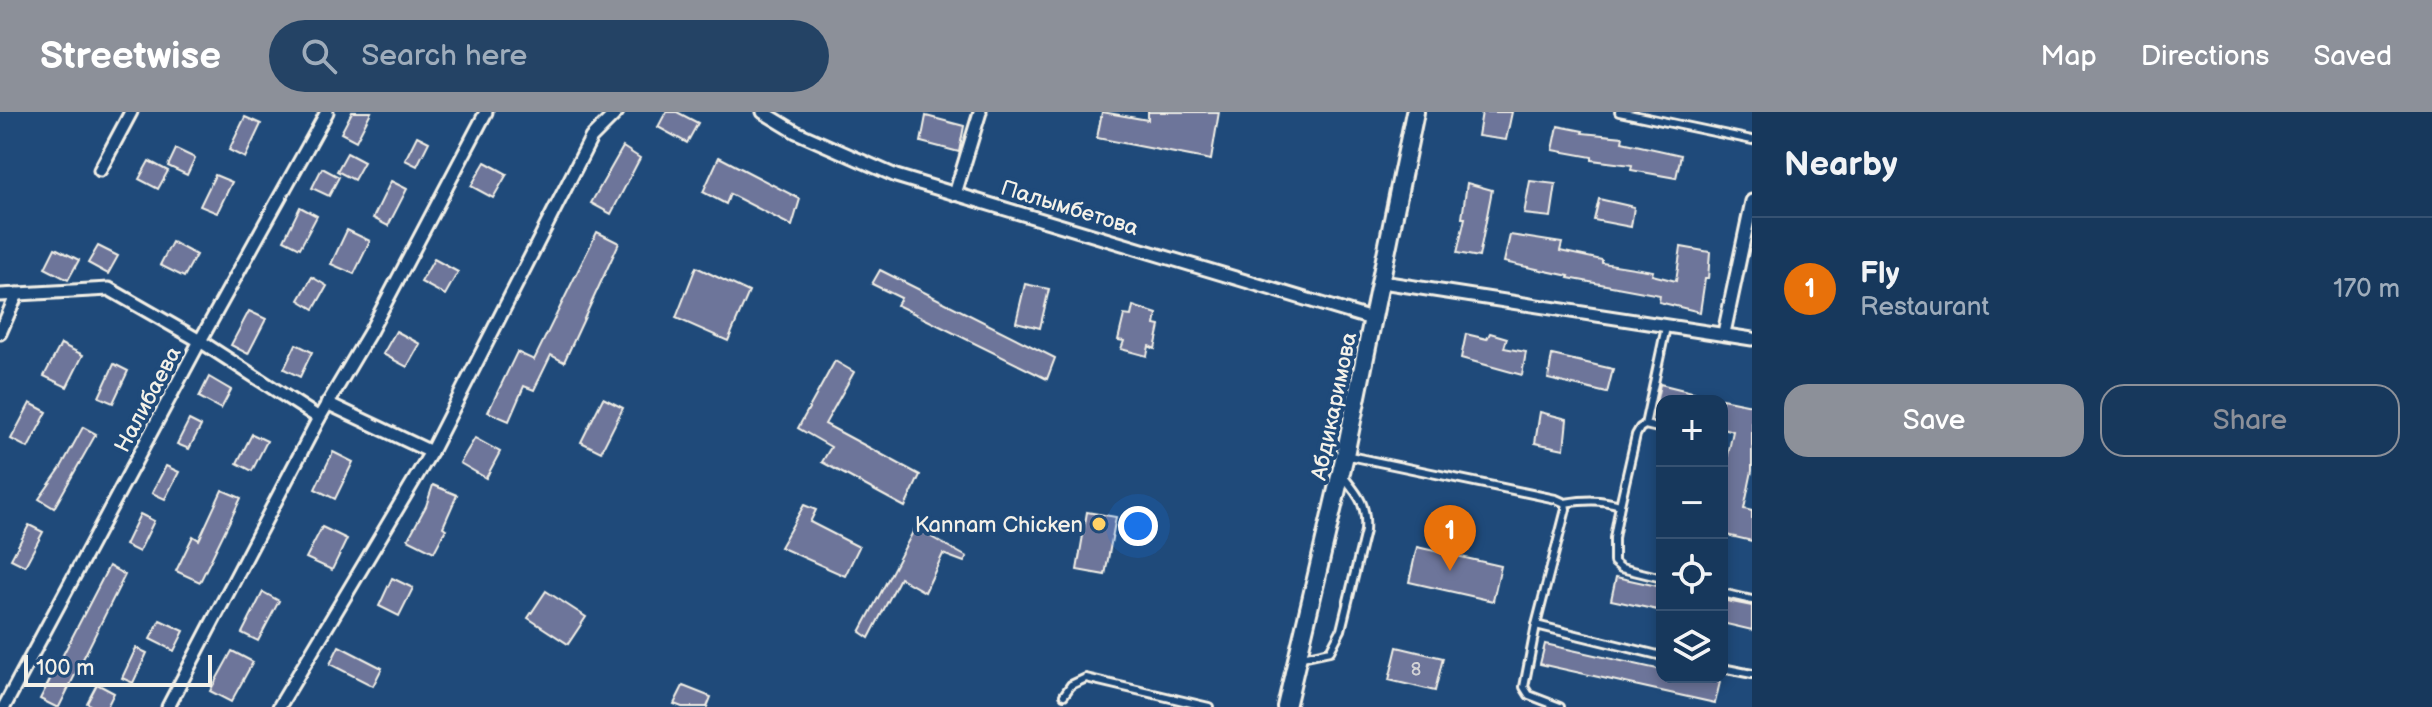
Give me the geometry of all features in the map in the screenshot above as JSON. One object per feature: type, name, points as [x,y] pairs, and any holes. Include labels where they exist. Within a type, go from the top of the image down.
[{"type":"main road","name":"Абдикаримова","points":[[1286,707],[1375,320],[1415,112]]},
{"type":"street","points":[[100,170],[131,112]]},
{"type":"street","name":"Налибаева","points":[[4,707],[327,112]]},
{"type":"street","points":[[168,707],[327,403],[370,332],[486,112]]},
{"type":"street","points":[[280,707],[431,452],[591,138],[617,112]]},
{"type":"street","name":"Палымбетова","points":[[763,112],[796,132],[896,176],[1375,320]]},
{"type":"street","points":[[955,194],[980,112]]},
{"type":"street","points":[[1724,333],[1752,201]]},
{"type":"street","points":[[1382,282],[1752,339]]},
{"type":"street","points":[[0,295],[109,289],[200,341],[319,418]]},
{"type":"street","points":[[0,333],[17,294]]},
{"type":"street","points":[[327,403],[431,452]]},
{"type":"lane","points":[[1619,112],[1752,140]]},
{"type":"lane","points":[[1645,425],[1666,326]]},
{"type":"lane","points":[[1656,428],[1645,425],[1636,435],[1614,538],[1614,562],[1621,568],[1656,577]]},
{"type":"lane","points":[[1345,455],[1565,503],[1588,499],[1620,505]]},
{"type":"lane","points":[[1298,658],[1330,651],[1341,630],[1365,531],[1366,514],[1362,500],[1341,473]]},
{"type":"lane","points":[[1560,707],[1529,695],[1524,687],[1565,503]]},
{"type":"lane","points":[[1728,594],[1752,600]]},
{"type":"lane","points":[[1536,625],[1656,655]]},
{"type":"lane","points":[[1728,669],[1752,674]]},
{"type":"lane","points":[[1064,695],[1071,685],[1086,678],[1209,707]]},
{"type":"building","points":[[352,112],[371,112],[356,141],[341,133]]},
{"type":"building","points":[[666,112],[677,112],[698,123],[687,143],[658,127]]},
{"type":"building","points":[[1102,112],[1148,120],[1148,112],[1219,112],[1211,160],[1097,138]]},
{"type":"building","points":[[1482,112],[1512,112],[1506,140],[1478,136]]},
{"type":"building","points":[[926,116],[964,126],[959,152],[921,142]]},
{"type":"building","points":[[245,117],[261,124],[245,158],[229,150]]},
{"type":"building","points":[[1558,126],[1582,133],[1623,137],[1622,142],[1681,155],[1676,178],[1631,170],[1632,165],[1592,160],[1592,157],[1553,150]]},
{"type":"building","points":[[417,136],[429,142],[417,166],[405,160]]},
{"type":"building","points":[[623,147],[640,158],[611,214],[591,203]]},
{"type":"building","points":[[176,149],[195,158],[187,175],[168,166]]},
{"type":"building","points":[[347,153],[364,162],[354,180],[337,171]]},
{"type":"building","points":[[719,157],[800,199],[792,226],[730,194],[726,204],[703,192]]},
{"type":"building","points":[[149,161],[168,171],[158,189],[139,179]]},
{"type":"building","points":[[485,162],[507,174],[493,198],[471,186]]},
{"type":"building","points":[[322,168],[339,177],[329,196],[312,188]]},
{"type":"building","points":[[215,175],[232,182],[217,213],[200,206]]},
{"type":"building","points":[[391,181],[407,189],[388,226],[373,218]]},
{"type":"building","points":[[1530,181],[1556,184],[1551,217],[1524,214]]},
{"type":"building","points":[[1467,183],[1492,190],[1479,257],[1457,253],[1465,218],[1462,218]]},
{"type":"building","points":[[1599,199],[1634,207],[1631,227],[1594,220]]},
{"type":"building","points":[[300,207],[317,216],[300,248],[284,240]]},
{"type":"building","points":[[347,230],[370,241],[354,274],[331,264]]},
{"type":"building","points":[[597,232],[619,243],[564,362],[551,355],[534,390],[524,386],[509,421],[488,412],[517,352],[534,360]]},
{"type":"building","points":[[1510,235],[1562,243],[1560,251],[1602,260],[1602,263],[1653,271],[1652,275],[1676,281],[1681,247],[1710,252],[1708,279],[1705,279],[1700,312],[1659,302],[1660,295],[1568,278],[1504,262]]},
{"type":"building","points":[[172,242],[196,255],[184,277],[160,265]]},
{"type":"building","points":[[98,246],[118,256],[108,274],[88,263]]},
{"type":"building","points":[[55,248],[79,260],[68,280],[45,268]]},
{"type":"building","points":[[434,259],[458,272],[445,295],[421,282]]},
{"type":"building","points":[[696,267],[749,292],[728,341],[676,318]]},
{"type":"building","points":[[880,270],[1055,358],[1047,379],[897,305],[901,298],[872,284]]},
{"type":"building","points":[[312,277],[327,286],[314,309],[299,300]]},
{"type":"building","points":[[1025,284],[1049,289],[1040,328],[1016,322]]},
{"type":"building","points":[[1133,306],[1157,314],[1155,325],[1160,326],[1155,349],[1149,346],[1147,356],[1121,349],[1124,341],[1118,340],[1124,315],[1131,316]]},
{"type":"building","points":[[249,311],[266,319],[248,354],[231,345]]},
{"type":"building","points":[[396,331],[420,344],[407,367],[383,354]]},
{"type":"building","points":[[1490,333],[1507,338],[1504,348],[1526,352],[1522,375],[1461,358],[1466,334],[1487,339]]},
{"type":"building","points":[[61,344],[83,355],[67,387],[44,376]]},
{"type":"building","points":[[296,344],[312,352],[300,377],[284,369]]},
{"type":"building","points":[[1552,355],[1613,369],[1607,393],[1548,379]]},
{"type":"building","points":[[835,361],[854,372],[825,424],[920,475],[905,507],[822,462],[831,447],[798,428]]},
{"type":"building","points":[[114,364],[128,371],[113,403],[99,397]]},
{"type":"building","points":[[209,377],[231,390],[221,409],[199,397]]},
{"type":"building","points":[[1660,384],[1704,395],[1658,395]]},
{"type":"building","points":[[603,398],[623,408],[601,452],[581,442]]},
{"type":"building","points":[[1728,400],[1752,405],[1752,471],[1744,509],[1752,511],[1752,541],[1728,535],[1728,455],[1733,431],[1728,430]]},
{"type":"building","points":[[30,403],[47,412],[28,448],[11,439]]},
{"type":"building","points":[[1540,412],[1567,419],[1564,449],[1535,443]]},
{"type":"building","points":[[189,420],[201,426],[189,449],[177,444]]},
{"type":"building","points":[[83,427],[96,434],[54,508],[39,499]]},
{"type":"building","points":[[252,434],[267,441],[252,471],[237,463]]},
{"type":"building","points":[[475,438],[500,452],[486,478],[460,463]]},
{"type":"building","points":[[333,452],[353,462],[335,499],[315,489]]},
{"type":"building","points":[[166,466],[179,472],[165,499],[152,493]]},
{"type":"building","points":[[433,485],[457,495],[443,527],[446,529],[434,552],[408,539],[426,506]]},
{"type":"building","points":[[222,490],[241,498],[200,582],[176,571],[193,536],[199,540]]},
{"type":"building","points":[[804,505],[816,510],[810,522],[859,547],[845,576],[780,547]]},
{"type":"building","points":[[1087,512],[1116,517],[1105,575],[1077,570]]},
{"type":"building","points":[[140,514],[154,521],[139,552],[125,545]]},
{"type":"building","points":[[29,525],[43,532],[25,566],[11,559]]},
{"type":"building","points":[[322,527],[347,539],[332,570],[306,558]]},
{"type":"building","points":[[915,528],[967,557],[964,562],[943,554],[925,592],[900,578],[869,638],[860,632]]},
{"type":"building","points":[[1417,547],[1501,566],[1493,601],[1409,582]]},
{"type":"building","points":[[109,566],[125,575],[59,707],[56,707],[40,699]]},
{"type":"building","points":[[1616,577],[1656,586],[1656,610],[1611,600]]},
{"type":"building","points":[[392,578],[413,588],[399,616],[379,606]]},
{"type":"building","points":[[546,591],[586,617],[568,644],[528,618]]},
{"type":"building","points":[[263,592],[279,601],[258,641],[242,633]]},
{"type":"building","points":[[1728,601],[1752,606],[1752,630],[1728,624]]},
{"type":"building","points":[[160,620],[184,631],[174,651],[150,639]]},
{"type":"building","points":[[1545,644],[1656,669],[1656,683],[1720,683],[1715,703],[1540,664]]},
{"type":"building","points":[[339,646],[382,668],[373,686],[330,664]]},
{"type":"building","points":[[1397,647],[1443,658],[1435,691],[1389,680]]},
{"type":"building","points":[[136,648],[147,653],[133,683],[122,678]]},
{"type":"building","points":[[232,651],[253,662],[231,702],[210,691]]},
{"type":"building","points":[[97,684],[114,693],[107,707],[93,707],[87,703]]},
{"type":"building","points":[[683,686],[711,697],[707,707],[674,704]]},
{"type":"place","name":"Kannam Chicken","points":[[1099,524]]},
{"type":"place","name":"Fly","points":[[1450,571]]}]
